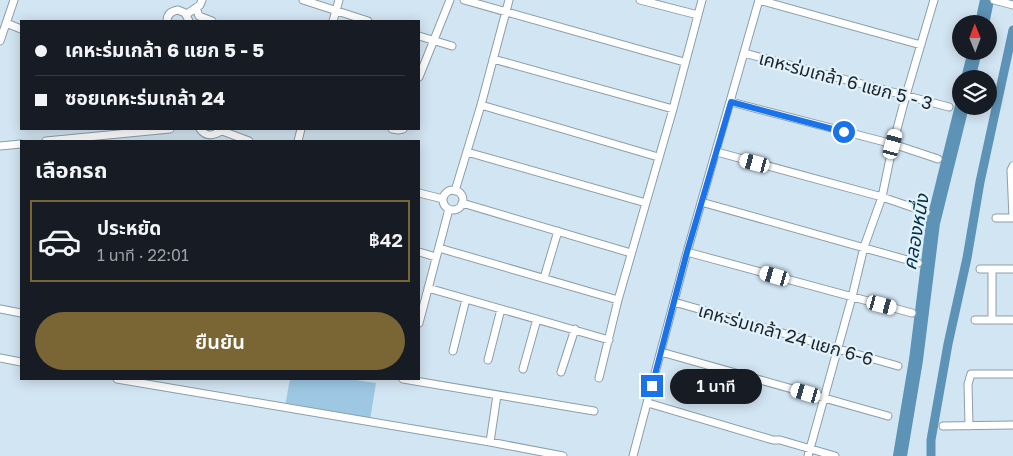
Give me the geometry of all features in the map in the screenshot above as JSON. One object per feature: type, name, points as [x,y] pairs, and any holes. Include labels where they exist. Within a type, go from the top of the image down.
[{"type":"street","points":[[0,41],[14,0]]},
{"type":"street","points":[[167,20],[168,15],[174,10],[182,10],[188,18],[202,0]]},
{"type":"street","points":[[303,0],[364,20]]},
{"type":"street","points":[[333,20],[339,0]]},
{"type":"street","points":[[420,74],[450,0]]},
{"type":"street","points":[[464,0],[684,62]]},
{"type":"street","points":[[455,191],[481,105],[509,0]]},
{"type":"street","points":[[640,0],[698,15]]},
{"type":"street","points":[[599,378],[618,300],[702,0]]},
{"type":"street","points":[[633,456],[687,252],[759,0],[921,45]]},
{"type":"street","points":[[809,452],[864,247],[882,197],[893,144],[934,0]]},
{"type":"street","points":[[994,0],[1010,4]]},
{"type":"street","points":[[196,8],[199,16],[209,20]]},
{"type":"street","points":[[6,23],[20,29]]},
{"type":"street","points":[[420,36],[452,46]]},
{"type":"street","name":"เคหะร่มเกล้า 6 แยก 5 - 3","points":[[744,53],[948,107]]},
{"type":"street","points":[[493,59],[673,109]]},
{"type":"street","points":[[731,102],[893,144],[938,159]]},
{"type":"street","points":[[481,105],[658,157]]},
{"type":"street","points":[[54,140],[137,130]]},
{"type":"street","points":[[201,130],[209,135],[215,135],[219,130],[246,140]]},
{"type":"street","points":[[0,146],[20,144]]},
{"type":"street","points":[[467,152],[646,203]]},
{"type":"street","points":[[717,152],[882,197],[926,212]]},
{"type":"street","points":[[996,218],[1013,218],[1011,170],[1013,166]]},
{"type":"street","points":[[455,191],[462,196],[462,203],[457,209],[449,209],[444,204],[443,199],[447,192],[455,191]]},
{"type":"street","points":[[420,193],[443,199]]},
{"type":"street","points":[[701,202],[918,263]]},
{"type":"street","points":[[462,203],[631,253]]},
{"type":"street","points":[[421,303],[428,288],[449,209]]},
{"type":"street","points":[[544,278],[558,231]]},
{"type":"street","points":[[439,248],[618,300]]},
{"type":"street","points":[[420,252],[436,257]]},
{"type":"street","points":[[687,252],[912,313]]},
{"type":"street","points":[[980,269],[1013,269]]},
{"type":"street","points":[[992,269],[992,320]]},
{"type":"street","points":[[428,288],[609,340]]},
{"type":"street","points":[[453,351],[466,299]]},
{"type":"street","name":"เคหะร่มเกล้า 24 แยก 6-6","points":[[674,302],[898,366]]},
{"type":"street","points":[[0,309],[20,313]]},
{"type":"street","points":[[488,360],[501,309]]},
{"type":"street","points":[[523,369],[538,319]]},
{"type":"street","points":[[976,320],[1013,320]]},
{"type":"street","points":[[562,372],[575,329]]},
{"type":"street","points":[[661,352],[888,416]]},
{"type":"street","points":[[0,358],[20,362]]},
{"type":"street","points":[[969,426],[968,384],[971,374],[1013,374]]},
{"type":"street","points":[[131,380],[157,382],[563,456]]},
{"type":"street","points":[[409,380],[594,411]]},
{"type":"street","points":[[490,442],[496,395]]},
{"type":"street","points":[[648,404],[773,440],[780,440],[809,452],[835,456]]},
{"type":"street","points":[[943,426],[1013,426]]},
{"type":"shaded area","points":[[290,380],[356,380],[376,383],[370,420],[285,406]]},
{"type":"waterway","name":"คลองหนึ่ง","points":[[984,15],[987,0]]},
{"type":"waterway","points":[[931,456],[931,440],[948,344],[967,258],[980,182],[1013,30]]},
{"type":"waterway","name":"คลองหนึ่ง","points":[[970,70],[973,60]]},
{"type":"waterway","name":"คลองหนึ่ง","points":[[900,456],[916,360],[933,223],[960,115]]},
{"type":"route","points":[[652,386],[687,252],[731,102],[844,132]]}]
